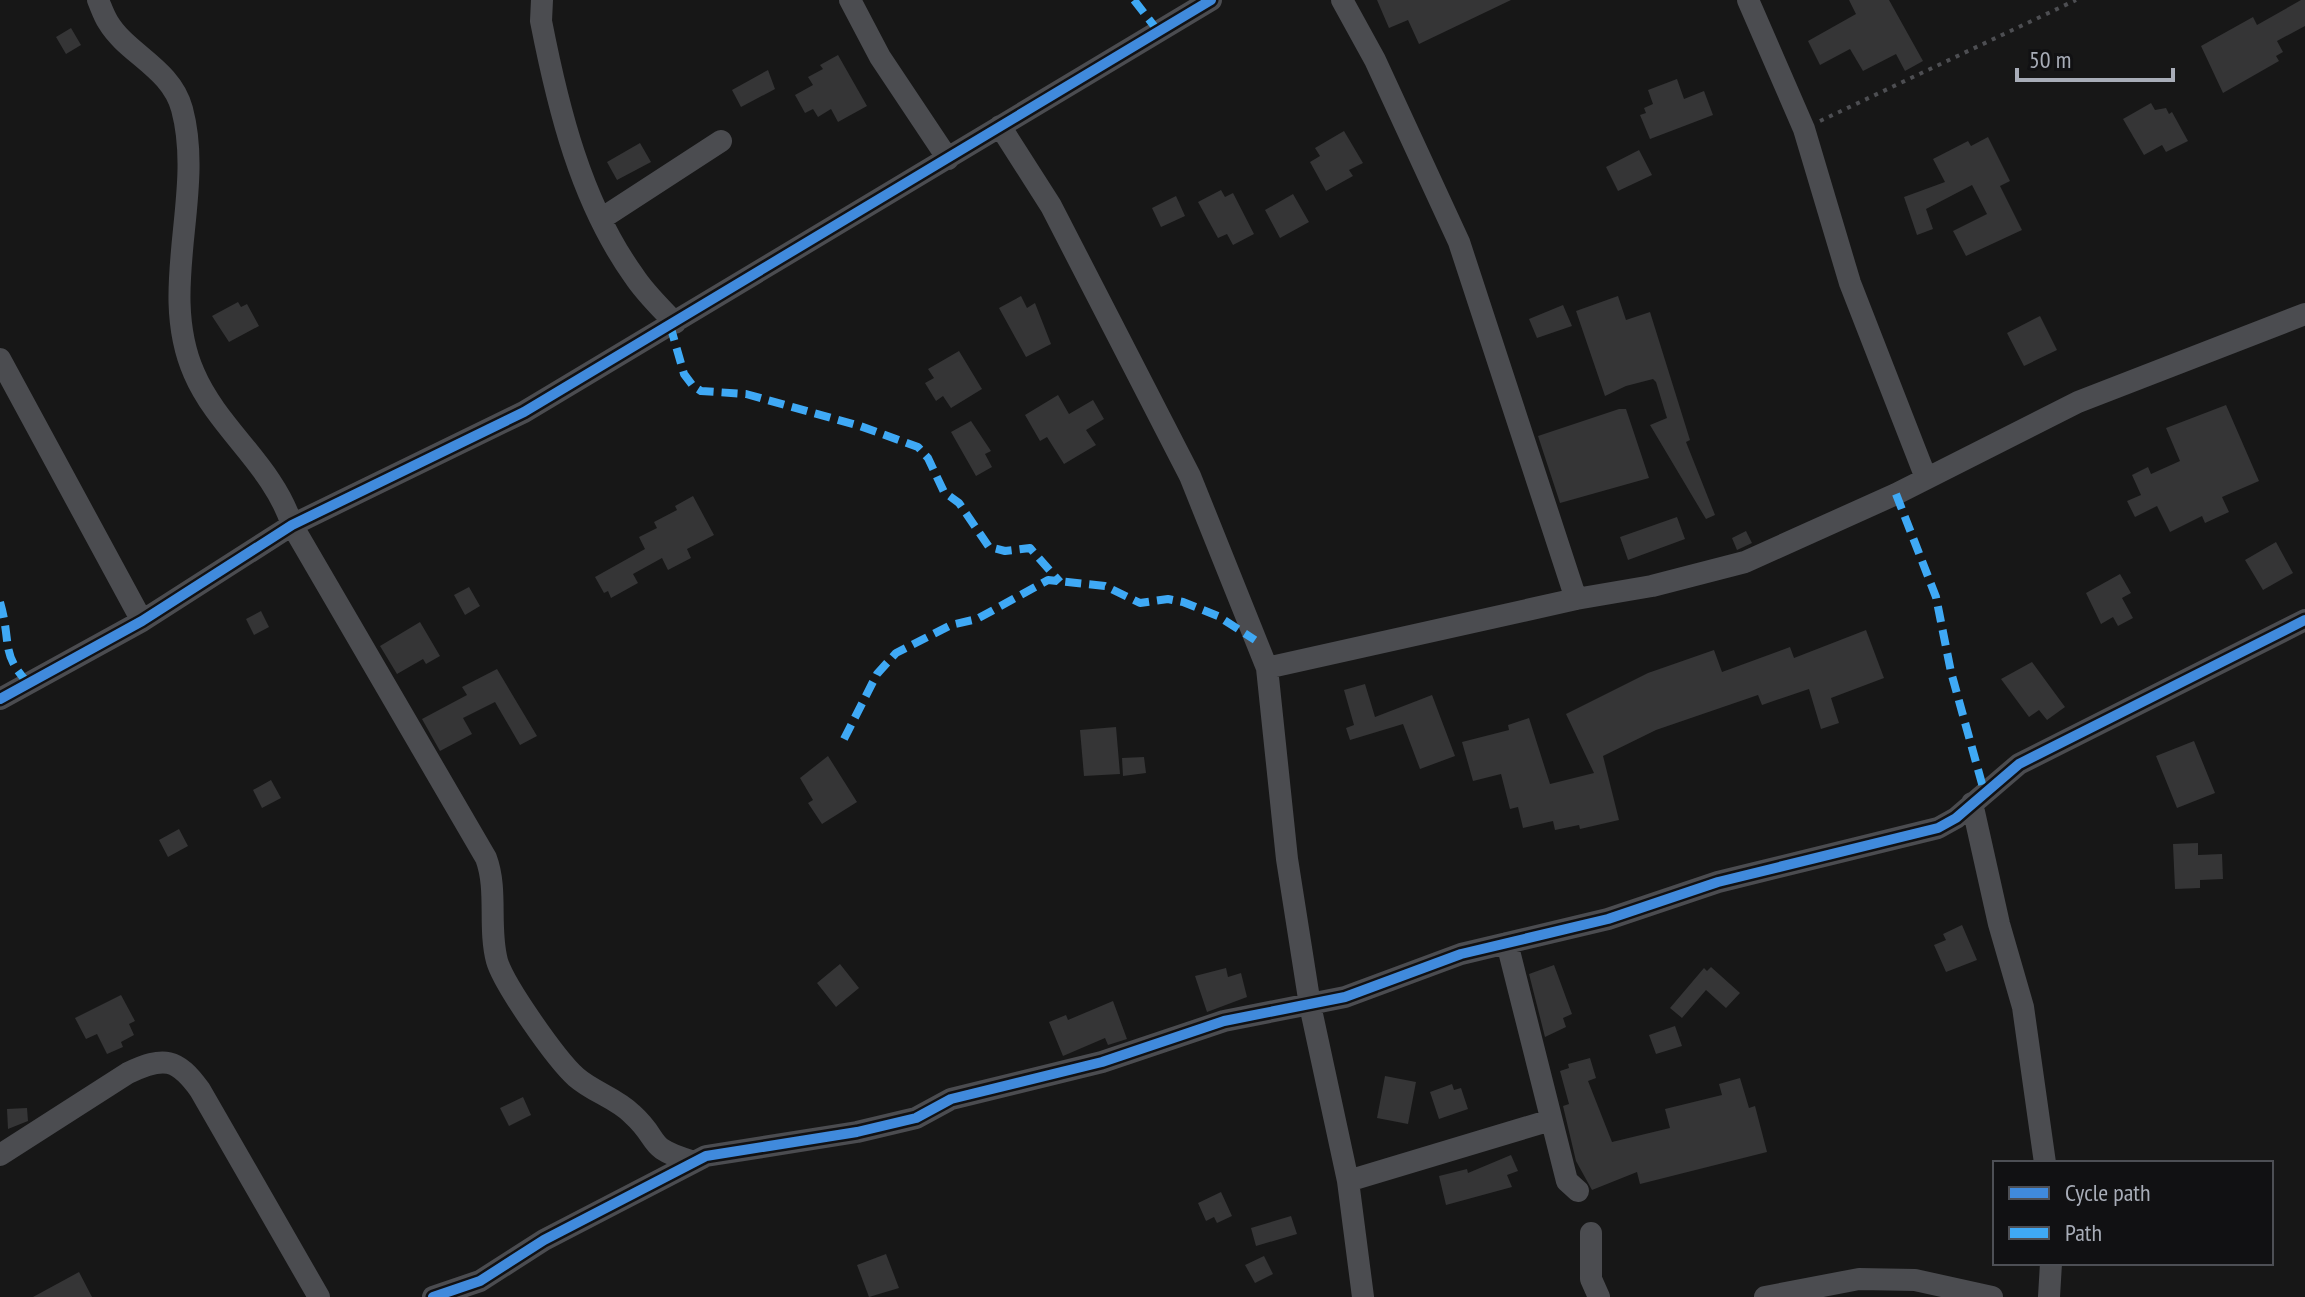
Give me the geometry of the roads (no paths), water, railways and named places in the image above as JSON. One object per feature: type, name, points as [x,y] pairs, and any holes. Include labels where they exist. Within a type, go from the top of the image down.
[{"type":"street","points":[[98,0],[109,24],[158,69],[181,105],[188,139],[178,274],[186,345],[194,374],[279,490],[292,525],[486,858],[492,877],[493,934],[498,963],[507,979],[559,1059],[578,1079],[631,1113],[659,1150],[691,1161]]},
{"type":"street","points":[[542,0],[541,21],[570,144],[601,219],[634,276],[675,323]]},
{"type":"street","points":[[850,0],[880,57],[948,159]]},
{"type":"street","points":[[0,699],[142,621],[292,525],[524,412],[1211,0]]},
{"type":"street","points":[[1342,0],[1375,60],[1459,242],[1576,599]]},
{"type":"street","points":[[1748,0],[1804,129],[1850,283],[1926,478]]},
{"type":"street","points":[[1000,126],[1051,206],[1190,476],[1267,668],[1287,859],[1310,1005],[1348,1181],[1363,1297]]},
{"type":"street","points":[[601,219],[721,141]]},
{"type":"street","points":[[1267,668],[1576,599],[1652,586],[1745,562],[1926,478],[2078,402],[2305,314]]},
{"type":"street","points":[[0,359],[142,621]]},
{"type":"street","points":[[433,1297],[480,1281],[544,1240],[691,1161],[722,1152],[857,1132],[909,1120],[951,1099],[1102,1062],[1224,1021],[1278,1007],[1310,1005],[1345,997],[1461,954],[1608,919],[1718,882],[1938,828],[2019,764],[2305,620]]},
{"type":"street","points":[[1972,803],[1999,924],[2023,1007],[2045,1161]]},
{"type":"street","points":[[1507,943],[1567,1181],[1578,1191]]},
{"type":"street","points":[[0,1155],[128,1073],[148,1064],[166,1061],[181,1066],[200,1090],[319,1297]]},
{"type":"street","points":[[1348,1181],[1551,1120]]},
{"type":"street","points":[[1591,1233],[1591,1279],[1599,1297]]},
{"type":"street","points":[[2049,1297],[2051,1265]]},
{"type":"street","points":[[1765,1297],[1859,1279],[1915,1280],[1992,1297]]}]
